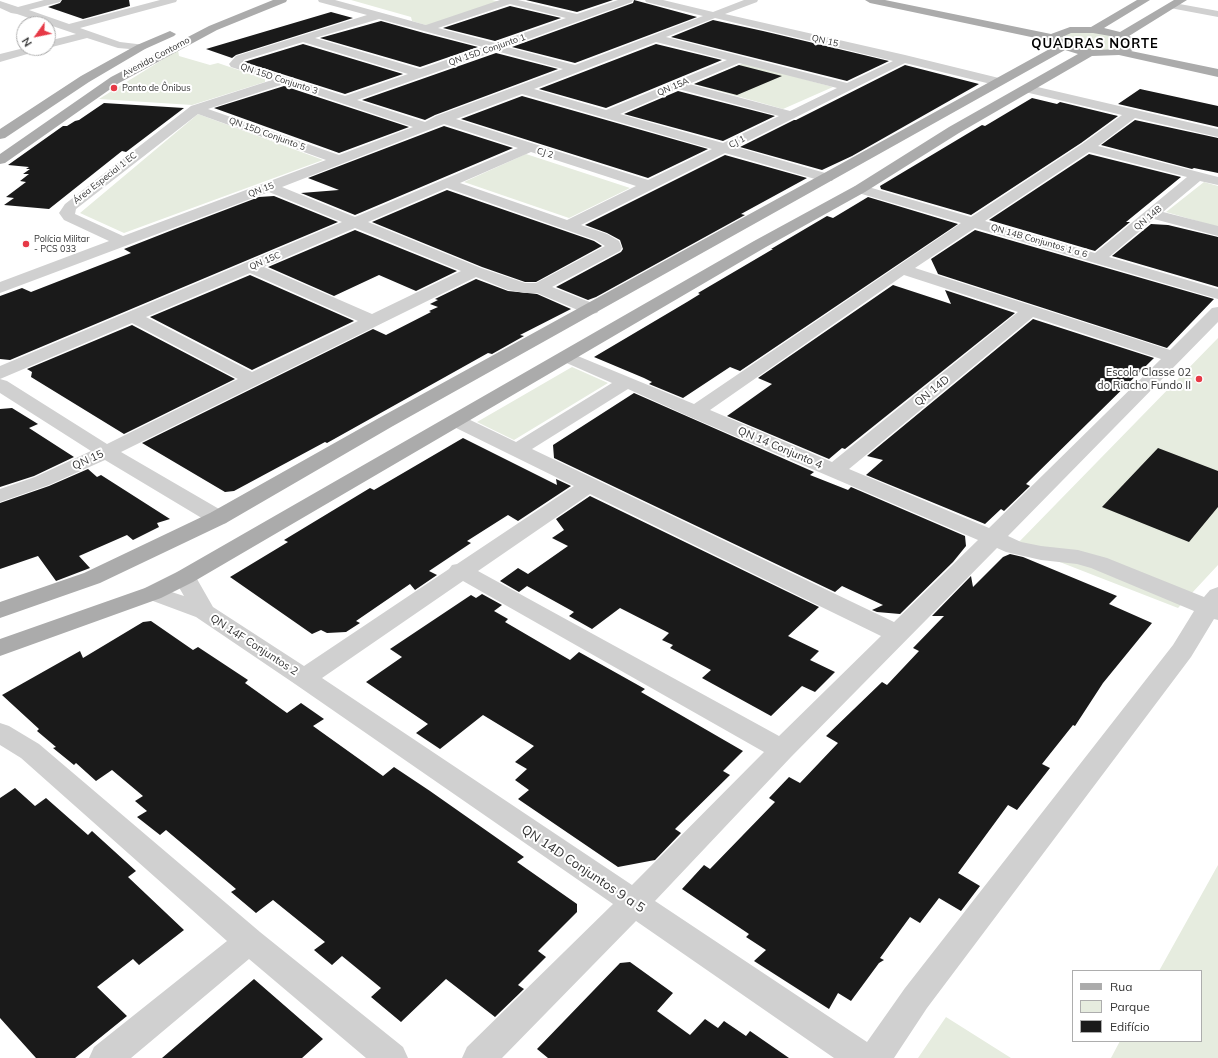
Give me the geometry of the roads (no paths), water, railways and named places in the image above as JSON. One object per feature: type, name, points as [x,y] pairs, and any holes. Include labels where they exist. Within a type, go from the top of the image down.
[{"type":"main road","name":"Avenida Contorno","points":[[0,160],[115,80],[158,55],[213,28],[282,0]]},
{"type":"main road","points":[[873,1],[895,0]]},
{"type":"main road","points":[[922,0],[1062,38],[1090,52],[1119,52],[1218,73]]},
{"type":"main road","points":[[0,610],[92,578],[156,549],[218,518],[386,422],[999,82],[1062,38],[1093,30],[1145,0]]},
{"type":"main road","points":[[873,1],[1062,38]]},
{"type":"main road","points":[[1122,35],[1178,3]]},
{"type":"main road","name":"Avenida Contorno","points":[[0,135],[85,79],[141,47],[181,29]]},
{"type":"main road","points":[[1093,30],[1122,35],[1134,43],[1160,49]]},
{"type":"main road","points":[[1119,52],[1131,49],[1134,43]]},
{"type":"main road","points":[[0,648],[153,593],[185,577],[568,357],[760,244],[860,189],[954,130],[1029,89],[1090,52]]},
{"type":"main road","points":[[926,122],[934,129],[954,130]]},
{"type":"main road","points":[[906,133],[920,134],[936,142]]},
{"type":"main road","points":[[0,143],[11,144],[25,142]]},
{"type":"main road","points":[[728,233],[729,240],[735,245],[748,246],[760,244]]},
{"type":"main road","points":[[438,394],[438,404],[442,408],[458,412],[466,416]]},
{"type":"main road","points":[[386,422],[404,419],[417,422],[423,426],[425,439]]},
{"type":"street","points":[[0,14],[56,0]]},
{"type":"street","points":[[68,28],[172,0]]},
{"type":"street","points":[[323,0],[573,68]]},
{"type":"street","name":"QN 15D Conjunto 1","points":[[345,100],[628,0]]},
{"type":"street","name":"QN 15","points":[[650,0],[999,82]]},
{"type":"street","name":"QN 15","points":[[0,288],[121,241],[269,187],[337,159],[753,0]]},
{"type":"street","points":[[427,28],[507,1],[578,18]]},
{"type":"street","points":[[1178,3],[1218,14]]},
{"type":"street","points":[[0,4],[89,34],[118,45],[130,53]]},
{"type":"street","name":"QN 15D Conjunto 3","points":[[379,15],[240,58],[235,62],[238,66],[281,81],[424,126]]},
{"type":"street","points":[[56,43],[89,34]]},
{"type":"street","points":[[302,38],[419,73]]},
{"type":"street","points":[[656,38],[850,86]]},
{"type":"street","points":[[118,45],[141,47]]},
{"type":"street","points":[[0,58],[16,54]]},
{"type":"street","name":"QN 15A","points":[[608,114],[738,59]]},
{"type":"street","name":"CJ 1","points":[[568,225],[905,60]]},
{"type":"street","points":[[196,109],[281,81]]},
{"type":"street","points":[[679,85],[790,115]]},
{"type":"street","points":[[520,89],[827,178]]},
{"type":"street","points":[[1029,89],[1218,133]]},
{"type":"street","name":"QN 15D Conjunto 5","points":[[196,109],[337,159]]},
{"type":"street","name":"Área Especial 1 EC","points":[[121,241],[68,217],[67,213],[70,207],[196,109]]},
{"type":"street","points":[[695,412],[902,269],[1087,147],[1133,113]]},
{"type":"street","name":"CJ 2","points":[[441,119],[528,148],[648,185]]},
{"type":"street","points":[[1087,147],[1218,181]]},
{"type":"street","name":"QN 15C","points":[[0,373],[356,223],[528,148]]},
{"type":"street","name":"QN 14B","points":[[1097,259],[1197,176]]},
{"type":"street","points":[[447,183],[568,225],[613,244],[614,248],[539,288]]},
{"type":"street","points":[[269,187],[475,272],[514,286],[539,288],[591,309]]},
{"type":"street","name":"QN 14B Conjuntos 1 a 6","points":[[860,189],[1218,294]]},
{"type":"street","points":[[1153,214],[1218,231]]},
{"type":"street","points":[[251,267],[373,321]]},
{"type":"street","points":[[902,269],[1174,357]]},
{"type":"street","name":"QN 15","points":[[0,496],[42,481],[106,452],[252,379],[475,272]]},
{"type":"street","name":"QN 14D","points":[[834,471],[1030,311]]},
{"type":"street","points":[[479,1058],[633,904],[782,750],[992,538],[1218,312]]},
{"type":"street","points":[[133,317],[252,379]]},
{"type":"street","name":"QN 14 Conjunto 4","points":[[568,357],[992,538],[1027,550],[1078,557],[1099,563],[1215,605]]},
{"type":"street","points":[[517,450],[626,382]]},
{"type":"street","points":[[5,393],[218,518]]},
{"type":"street","points":[[466,416],[517,450],[898,634]]},
{"type":"street","points":[[304,678],[460,570],[589,485]]},
{"type":"street","points":[[460,570],[782,750]]},
{"type":"street","name":"QN 14F Conjuntos 2","points":[[185,577],[204,612]]},
{"type":"street","name":"QN 14F Conjuntos 2","points":[[153,593],[204,612],[304,678]]},
{"type":"street","points":[[874,1058],[916,998],[1182,651],[1215,605]]},
{"type":"street","name":"QN 14D Conjuntos 9 a 5","points":[[304,678],[633,904],[862,1058]]},
{"type":"street","points":[[0,733],[30,751],[249,941],[391,1058]]},
{"type":"street","points":[[106,1058],[249,941]]},
{"type":"place","name":"Ponto de Ônibus","points":[[114,88]]},
{"type":"place","name":"Polícia Militar - PCS 033","points":[[26,244]]},
{"type":"place","name":"Escola Classe 02 do Riacho Fundo II","points":[[1199,379]]},
{"type":"district","name":"QUADRAS NORTE","points":[[1095,44]]}]
